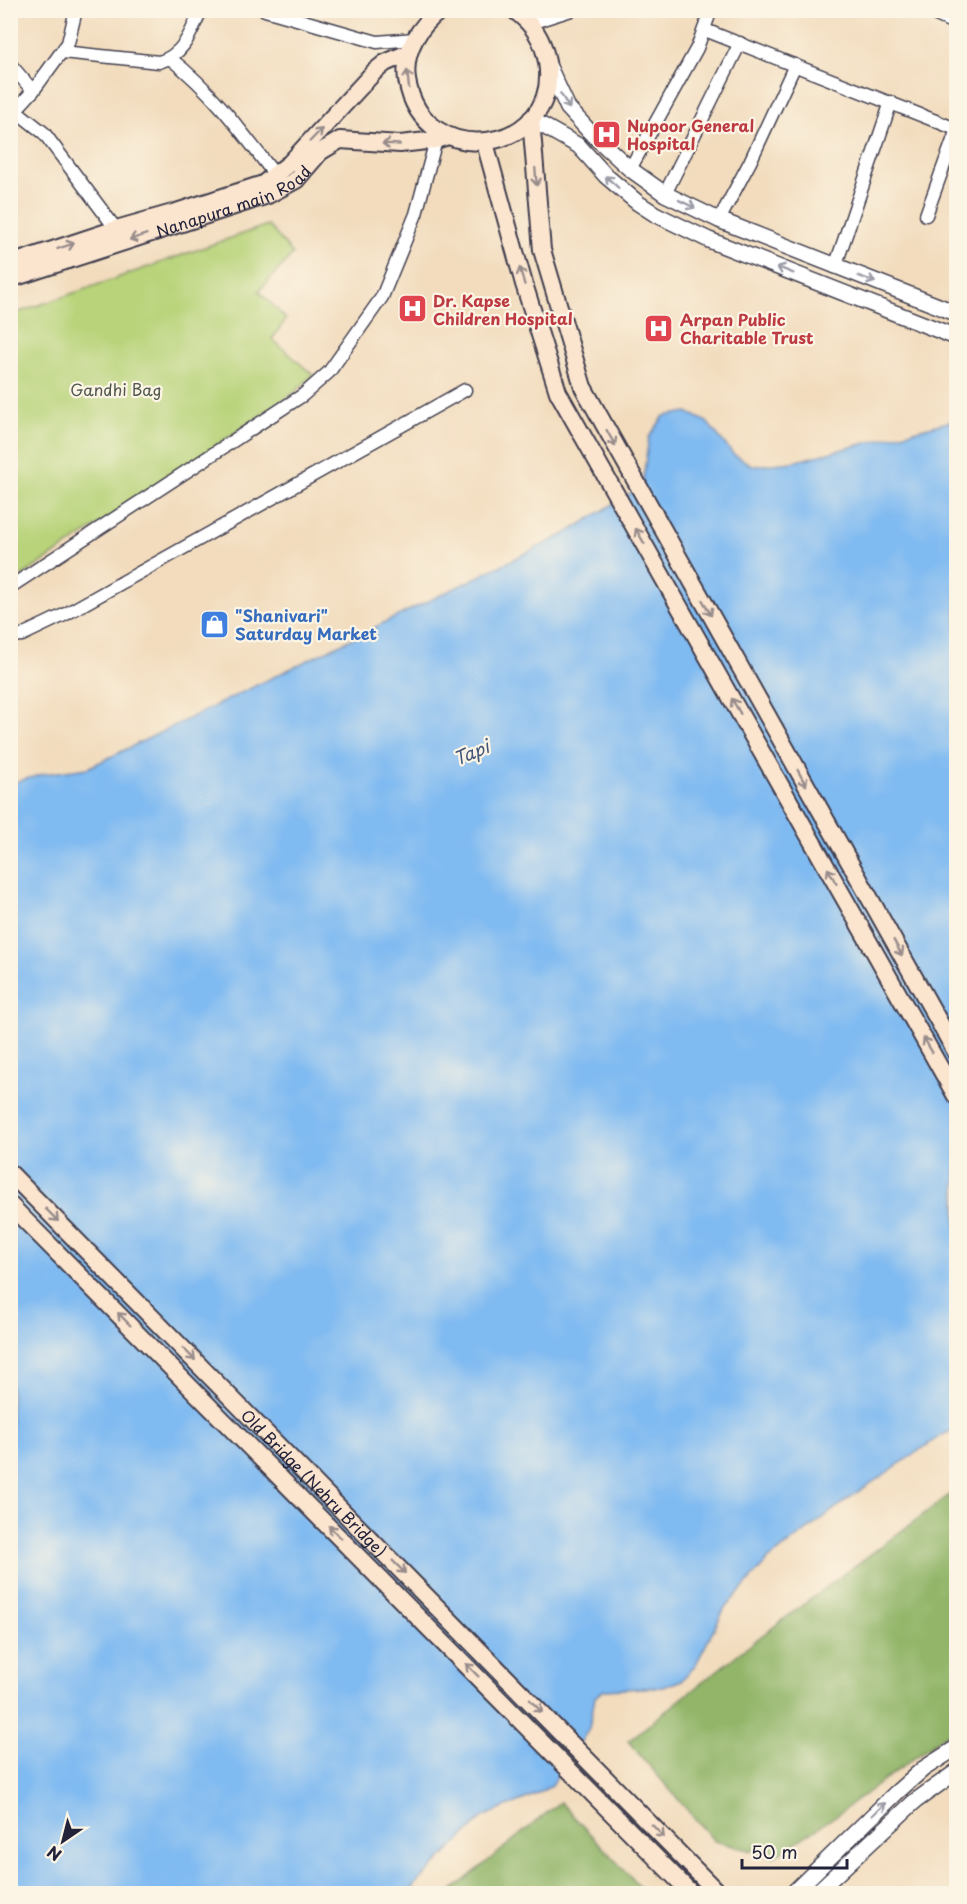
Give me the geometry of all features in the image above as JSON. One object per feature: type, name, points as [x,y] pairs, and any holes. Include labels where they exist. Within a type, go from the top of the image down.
[{"type":"main road","points":[[434,13],[411,46],[406,73],[410,93],[418,111],[442,138],[485,142],[510,135],[531,119],[542,103],[548,83],[548,65],[544,46],[530,23],[514,10]]},
{"type":"main road","name":"Nanapura main Road","points":[[10,264],[263,184],[298,154],[374,72],[411,46]]},
{"type":"main road","points":[[531,119],[542,250],[582,387],[957,1052]]},
{"type":"main road","name":"Nanapura main Road","points":[[10,279],[268,195],[296,180],[320,152],[340,140],[400,144],[442,138]]},
{"type":"main road","points":[[485,142],[524,284],[558,392],[957,1096]]},
{"type":"main road","name":"Old Bridge (Nehru Bridge)","points":[[10,1173],[719,1893]]},
{"type":"main road","name":"Old Bridge (Nehru Bridge)","points":[[10,1205],[692,1893]]},
{"type":"street","points":[[76,10],[68,43],[33,91],[13,113],[44,133],[116,229]]},
{"type":"street","points":[[62,52],[159,62],[171,59],[184,45],[201,10]]},
{"type":"street","points":[[265,10],[377,42],[411,46]]},
{"type":"street","points":[[530,23],[571,10]]},
{"type":"street","points":[[630,169],[705,30],[711,10]]},
{"type":"street","points":[[925,10],[957,24]]},
{"type":"street","points":[[705,30],[957,130],[926,215]]},
{"type":"street","points":[[665,194],[740,43]]},
{"type":"street","points":[[171,59],[195,78],[221,104],[274,175]]},
{"type":"street","points":[[10,64],[33,91]]},
{"type":"street","points":[[548,65],[568,108],[630,169],[665,194],[719,220],[957,314]]},
{"type":"street","points":[[719,220],[750,162],[795,65]]},
{"type":"street","points":[[835,267],[891,102]]},
{"type":"street","points":[[531,119],[579,146],[606,176],[655,214],[708,240],[957,337]]},
{"type":"street","points":[[10,587],[303,395],[329,372],[382,297],[416,214],[442,138]]},
{"type":"street","points":[[10,636],[22,635],[64,615],[465,390]]},
{"type":"street","points":[[792,1893],[896,1793],[923,1770],[957,1748]]},
{"type":"street","points":[[815,1893],[914,1802],[957,1772]]},
{"type":"green space","name":"Gandhi Bag","points":[[268,225],[293,254],[259,291],[286,319],[272,339],[313,375],[295,392],[11,583],[11,315]]},
{"type":"green space","points":[[956,1490],[956,1727],[837,1815],[774,1857],[714,1841],[628,1741],[752,1643]]},
{"type":"green space","points":[[560,1802],[646,1893],[449,1893]]},
{"type":"water","name":"Tapi","points":[[687,412],[707,422],[733,454],[753,466],[793,462],[956,420],[956,1429],[942,1435],[845,1501],[768,1560],[725,1608],[696,1664],[682,1680],[663,1687],[604,1690],[595,1697],[589,1729],[552,1785],[483,1817],[415,1885],[410,1893],[11,1894],[11,783],[44,774],[88,768],[567,533],[642,486],[649,437],[664,416]]},
{"type":"place","name":"Nupoor General Hospital","points":[[606,134]]},
{"type":"place","name":"Dr. Kapse Children Hospital","points":[[412,309]]},
{"type":"place","name":"Arpan Public Charitable Trust","points":[[659,328]]},
{"type":"place","name":"\"Shanivari\" Saturday Market","points":[[214,624]]}]
